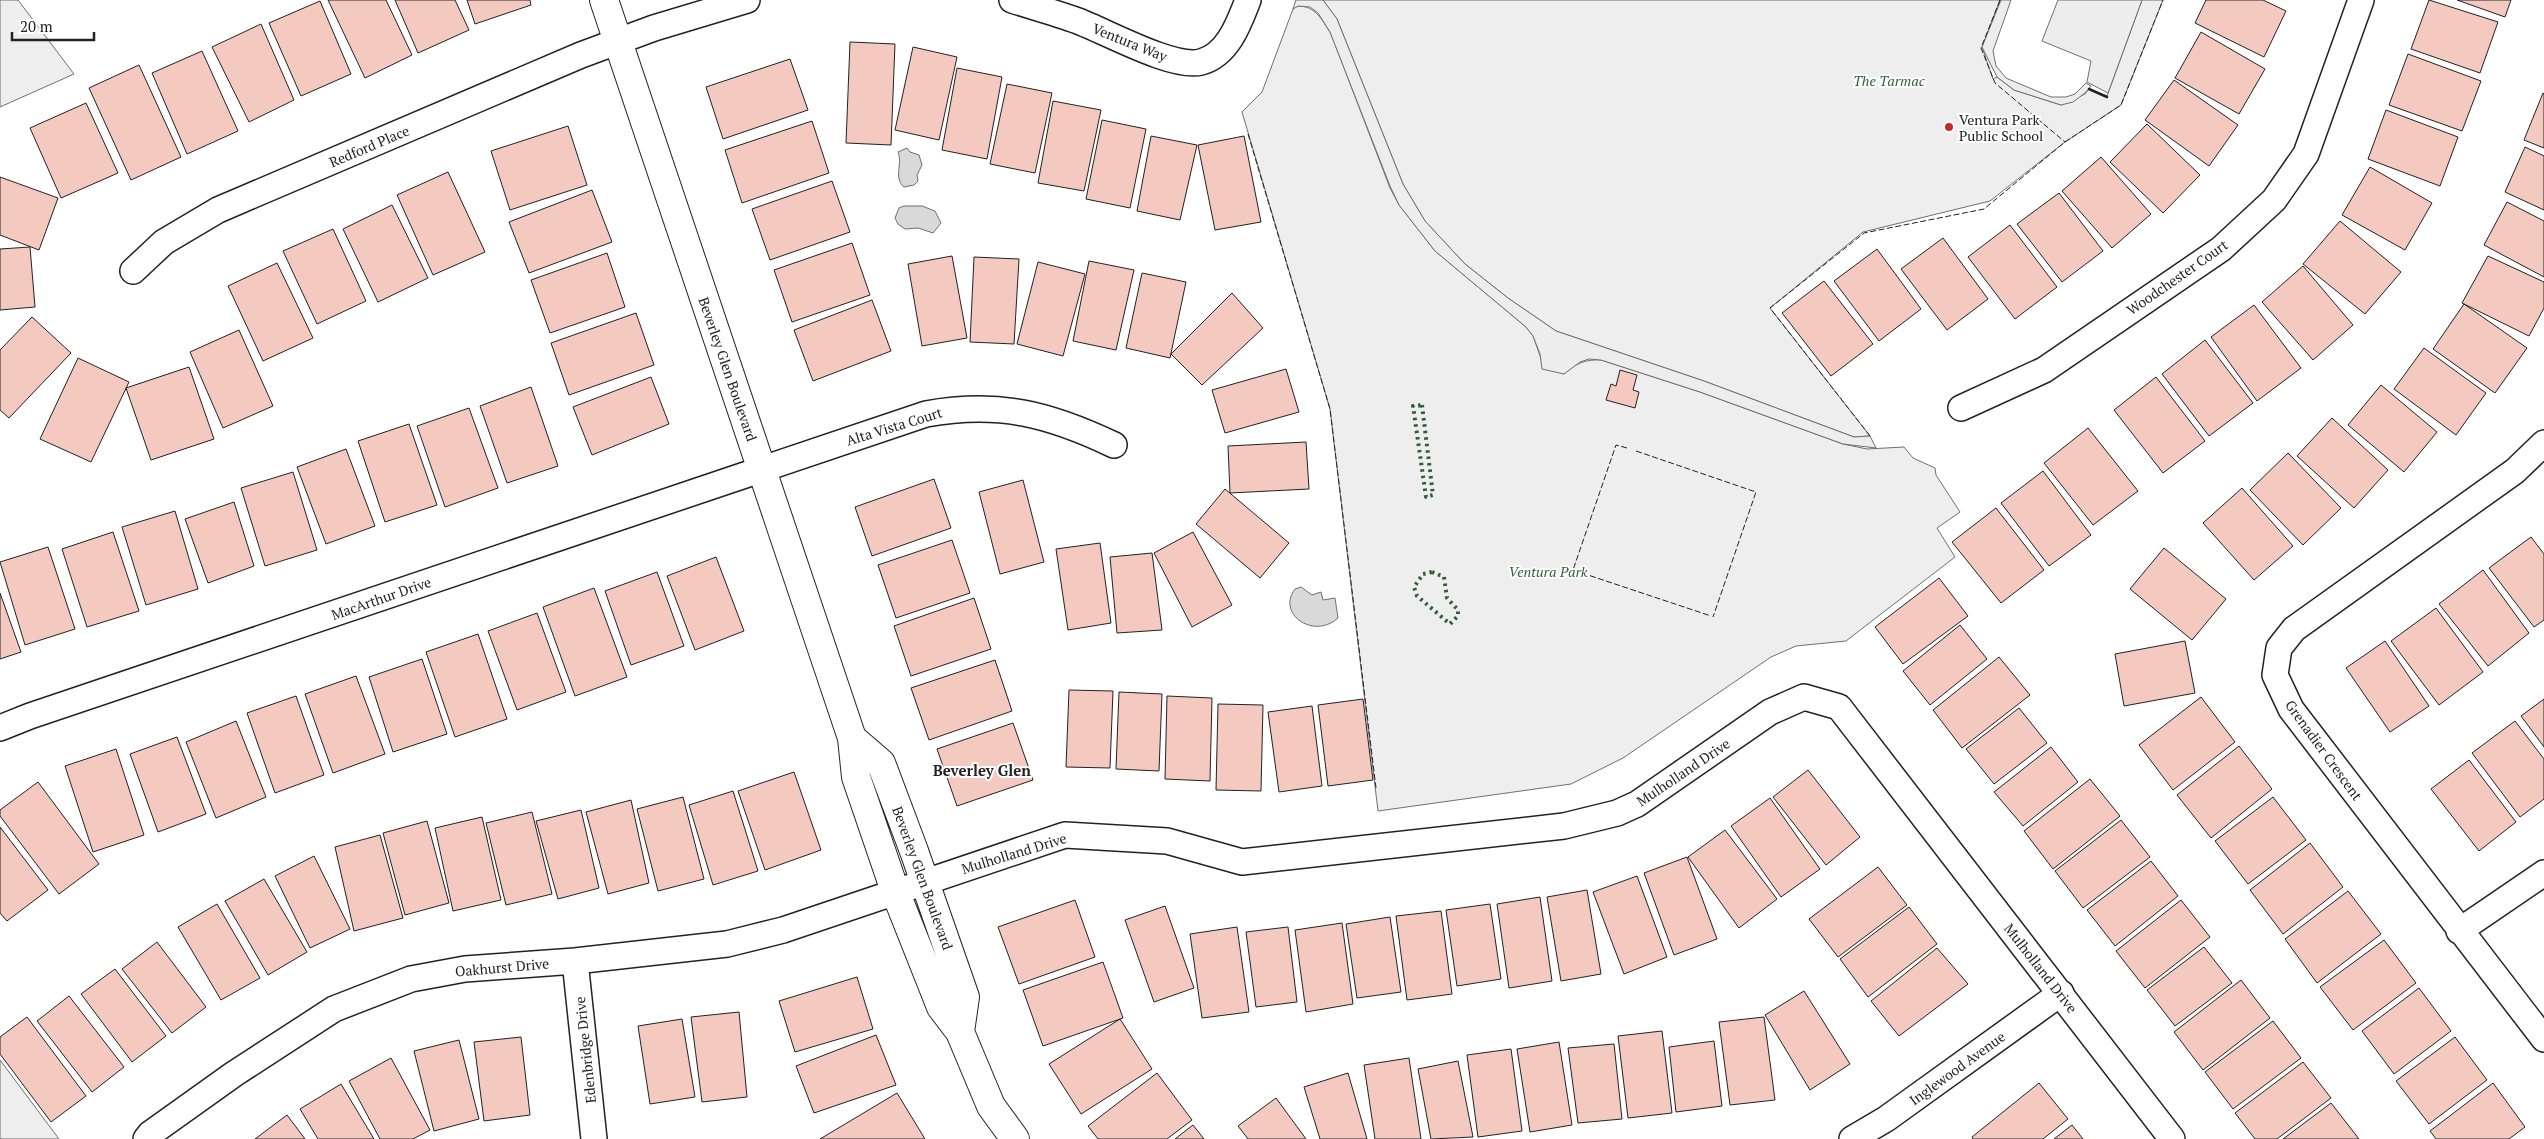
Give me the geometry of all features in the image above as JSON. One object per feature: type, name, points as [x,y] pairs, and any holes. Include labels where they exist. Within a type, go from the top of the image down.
[{"type":"street","name":"Beverley Glen Boulevard","points":[[604,0],[852,738],[856,777],[895,891],[941,1007],[960,1032],[991,1106],[1015,1139]]},
{"type":"street","points":[[618,42],[654,28],[747,0]]},
{"type":"street","name":"Ventura Way","points":[[1012,0],[1077,21],[1169,60],[1200,62],[1223,50],[1239,22],[1248,0]]},
{"type":"street","name":"Woodchester Court","points":[[1961,408],[2044,370],[2221,249],[2274,200],[2306,154],[2361,0]]},
{"type":"street","name":"Redford Place","points":[[134,271],[164,242],[218,210],[581,55],[618,42]]},
{"type":"street","name":"Alta Vista Court","points":[[762,469],[900,421],[951,409],[982,407],[1033,414],[1084,430],[1114,445]]},
{"type":"street","name":"Grenadier Crescent","points":[[2544,443],[2508,476],[2294,630],[2279,648],[2275,675],[2291,709],[2459,931],[2544,1039]]},
{"type":"street","name":"MacArthur Drive","points":[[0,728],[30,716],[762,469]]},
{"type":"street","name":"Mulholland Drive","points":[[895,891],[1065,835],[1168,841],[1242,862],[1574,824],[1617,813],[1638,804],[1770,712],[1804,697],[1839,707],[2172,1139]]},
{"type":"street","name":"Beverley Glen Boulevard","points":[[852,738],[881,763],[925,881],[966,996],[960,1032]]},
{"type":"street","points":[[2459,931],[2544,873]]},
{"type":"street","name":"Oakhurst Drive","points":[[146,1139],[150,1134],[234,1074],[334,1009],[411,979],[464,969],[576,962],[727,944],[783,930],[895,891]]},
{"type":"street","name":"Edenbridge Drive","points":[[576,962],[594,1139]]},
{"type":"street","name":"Inglewood Avenue","points":[[1852,1139],[1886,1119],[2061,993]]},
{"type":"green space","points":[[0,0],[18,0],[74,74],[0,107]]},
{"type":"green space","name":"The Tarmac","points":[[1323,0],[2000,0],[1982,47],[1993,79],[1997,77],[2014,90],[2061,105],[2085,94],[2089,89],[2107,96],[2142,0],[2163,0],[2121,105],[2065,142],[1990,201],[1863,232],[1770,308],[1870,436],[1854,437],[1704,381],[1556,331],[1508,298],[1465,264],[1425,221],[1403,184],[1337,19]]},
{"type":"green space","name":"Ventura Park","points":[[1298,6],[1314,11],[1331,34],[1390,188],[1399,205],[1435,251],[1526,327],[1533,336],[1542,361],[1564,374],[1572,367],[1581,363],[1590,360],[1601,360],[1700,392],[1843,444],[1867,449],[1904,447],[1913,458],[1935,468],[1936,475],[1960,512],[1937,528],[1955,557],[1846,641],[1796,646],[1771,657],[1623,758],[1571,784],[1378,811],[1330,409],[1242,112],[1262,92],[1293,9]]},
{"type":"green space","points":[[0,1060],[59,1139],[0,1139]]},
{"type":"shaded area","points":[[1296,0],[1323,0],[1337,19],[1403,184],[1425,221],[1465,264],[1508,298],[1556,331],[1704,381],[1854,437],[1870,436],[1876,448],[1843,444],[1700,392],[1601,360],[1589,359],[1580,362],[1564,374],[1542,369],[1540,354],[1533,336],[1526,327],[1435,251],[1399,205],[1330,32],[1318,13],[1310,7],[1298,6],[1293,9]]},
{"type":"shaded area","points":[[2001,0],[2011,0],[1993,51],[1996,66],[2006,78],[2051,97],[2066,97],[2075,94],[2086,83],[2091,86],[2085,93],[2073,102],[2061,105],[2014,90],[1997,77],[1982,47]]},
{"type":"shaded area","points":[[2058,0],[2142,0],[2108,93],[2087,82],[2091,61],[2042,41]]},
{"type":"shaded area","points":[[907,148],[910,152],[919,155],[922,165],[917,175],[918,181],[914,185],[904,187],[899,179],[898,152]]},
{"type":"shaded area","points":[[904,206],[922,206],[935,211],[941,223],[933,233],[918,228],[905,229],[898,224],[895,218],[899,208]]},
{"type":"shaded area","points":[[1301,587],[1312,595],[1321,592],[1323,600],[1335,598],[1338,618],[1328,624],[1318,626],[1300,621],[1290,607],[1290,598],[1295,589]]},
{"type":"building","points":[[328,0],[386,0],[412,55],[365,78]]},
{"type":"building","points":[[395,0],[455,0],[469,30],[418,53]]},
{"type":"building","points":[[467,0],[530,0],[531,5],[475,24]]},
{"type":"building","points":[[2206,0],[2263,0],[2286,11],[2264,57],[2195,23]]},
{"type":"building","points":[[2429,0],[2498,22],[2480,73],[2411,49]]},
{"type":"building","points":[[2457,0],[2511,0],[2505,17]]},
{"type":"building","points":[[320,1],[351,74],[301,96],[269,23]]},
{"type":"building","points":[[261,24],[294,100],[249,122],[212,47]]},
{"type":"building","points":[[2201,32],[2265,69],[2239,114],[2175,78]]},
{"type":"building","points":[[850,42],[895,44],[891,145],[846,143]]},
{"type":"building","points":[[913,47],[957,57],[939,140],[895,130]]},
{"type":"building","points":[[202,51],[238,131],[187,154],[152,73]]},
{"type":"building","points":[[2408,54],[2481,81],[2462,131],[2389,105]]},
{"type":"building","points":[[790,59],[808,110],[723,139],[706,87]]},
{"type":"building","points":[[139,65],[181,157],[131,180],[89,88]]},
{"type":"building","points":[[957,68],[1002,77],[987,159],[942,150]]},
{"type":"building","points":[[2174,80],[2238,125],[2209,166],[2145,120]]},
{"type":"building","points":[[1007,84],[1052,93],[1035,173],[990,164]]},
{"type":"building","points":[[2544,94],[2544,148],[2524,140]]},
{"type":"building","points":[[1053,101],[1101,110],[1084,191],[1038,183]]},
{"type":"building","points":[[86,103],[118,173],[61,198],[30,128]]},
{"type":"building","points":[[2386,110],[2458,137],[2440,186],[2368,159]]},
{"type":"building","points":[[1102,120],[1146,129],[1130,208],[1086,199]]},
{"type":"building","points":[[812,121],[829,173],[742,203],[725,150]]},
{"type":"building","points":[[2147,124],[2200,175],[2163,213],[2110,162]]},
{"type":"building","points":[[568,126],[587,185],[510,210],[491,151]]},
{"type":"building","points":[[1151,136],[1197,145],[1180,220],[1137,211]]},
{"type":"building","points":[[1244,136],[1261,222],[1215,230],[1198,145]]},
{"type":"building","points":[[2525,147],[2544,156],[2544,210],[2505,192]]},
{"type":"building","points":[[2101,157],[2151,214],[2112,248],[2062,191]]},
{"type":"building","points":[[2370,167],[2432,203],[2405,250],[2342,215]]},
{"type":"building","points":[[448,172],[485,252],[433,275],[397,195]]},
{"type":"building","points":[[0,177],[58,198],[39,250],[0,235]]},
{"type":"building","points":[[832,181],[850,232],[770,260],[752,209]]},
{"type":"building","points":[[592,190],[612,242],[529,273],[509,222]]},
{"type":"building","points":[[2059,193],[2103,251],[2062,282],[2017,224]]},
{"type":"building","points":[[2507,202],[2544,221],[2544,277],[2484,245]]},
{"type":"building","points":[[392,205],[428,278],[378,302],[343,229]]},
{"type":"building","points":[[2340,221],[2401,272],[2365,314],[2303,264]]},
{"type":"building","points":[[2010,225],[2057,287],[2015,319],[1968,257]]},
{"type":"building","points":[[333,229],[366,301],[317,324],[283,251]]},
{"type":"building","points":[[1943,238],[1988,299],[1947,330],[1901,269]]},
{"type":"building","points":[[852,243],[870,295],[792,322],[774,270]]},
{"type":"building","points":[[30,247],[35,307],[0,310],[0,249]]},
{"type":"building","points":[[1877,249],[1921,309],[1879,341],[1834,281]]},
{"type":"building","points":[[607,253],[625,307],[550,333],[531,280]]},
{"type":"building","points":[[952,256],[967,338],[922,346],[908,264]]},
{"type":"building","points":[[2488,256],[2544,282],[2544,308],[2529,336],[2462,303]]},
{"type":"building","points":[[974,257],[1019,259],[1014,344],[970,342]]},
{"type":"building","points":[[1089,261],[1134,270],[1116,350],[1073,341]]},
{"type":"building","points":[[1038,262],[1085,274],[1063,356],[1017,344]]},
{"type":"building","points":[[277,263],[313,338],[263,361],[228,286]]},
{"type":"building","points":[[2303,266],[2353,325],[2313,360],[2262,302]]},
{"type":"building","points":[[1142,273],[1186,282],[1170,358],[1126,348]]},
{"type":"building","points":[[1824,281],[1873,344],[1831,376],[1782,313]]},
{"type":"building","points":[[1232,293],[1263,328],[1202,385],[1171,354]]},
{"type":"building","points":[[872,300],[891,351],[813,381],[794,330]]},
{"type":"building","points":[[2464,304],[2527,348],[2495,393],[2433,349]]},
{"type":"building","points":[[2254,305],[2301,368],[2257,401],[2211,337]]},
{"type":"building","points":[[636,313],[654,365],[569,395],[551,343]]},
{"type":"building","points":[[32,317],[71,353],[9,418],[0,410],[0,350]]},
{"type":"building","points":[[239,330],[273,406],[223,428],[190,352]]},
{"type":"building","points":[[2205,340],[2253,403],[2209,436],[2162,374]]},
{"type":"building","points":[[2424,348],[2486,393],[2456,435],[2394,389]]},
{"type":"building","points":[[78,358],[129,382],[91,462],[40,439]]},
{"type":"building","points":[[189,367],[214,439],[151,460],[126,388]]},
{"type":"building","points":[[1286,369],[1299,412],[1225,433],[1212,390]]},
{"type":"building","points":[[1620,370],[1637,375],[1633,390],[1639,392],[1635,408],[1606,400],[1611,384],[1616,386]]},
{"type":"building","points":[[651,377],[669,424],[592,455],[573,407]]},
{"type":"building","points":[[2156,377],[2205,441],[2163,473],[2114,410]]},
{"type":"building","points":[[2381,385],[2437,432],[2404,472],[2348,425]]},
{"type":"building","points":[[531,387],[558,466],[507,483],[480,406]]},
{"type":"building","points":[[469,408],[498,488],[445,507],[417,426]]},
{"type":"building","points":[[2332,418],[2388,470],[2354,508],[2297,456]]},
{"type":"building","points":[[409,424],[437,505],[385,522],[358,441]]},
{"type":"building","points":[[2088,428],[2138,491],[2093,525],[2044,463]]},
{"type":"building","points":[[1306,442],[1309,489],[1230,493],[1228,446]]},
{"type":"building","points":[[346,449],[375,526],[326,544],[297,467]]},
{"type":"building","points":[[2288,453],[2341,508],[2303,545],[2250,490]]},
{"type":"building","points":[[2043,471],[2091,535],[2049,566],[2001,503]]},
{"type":"building","points":[[293,472],[317,550],[265,566],[241,488]]},
{"type":"building","points":[[934,479],[951,528],[872,556],[855,507]]},
{"type":"building","points":[[1023,480],[1044,562],[1000,574],[979,492]]},
{"type":"building","points":[[2242,488],[2293,546],[2254,580],[2203,523]]},
{"type":"building","points":[[1225,489],[1289,543],[1260,578],[1196,524]]},
{"type":"building","points":[[234,502],[254,566],[208,583],[185,519]]},
{"type":"building","points":[[1996,508],[2044,570],[2001,603],[1952,542]]},
{"type":"building","points":[[175,511],[198,589],[146,605],[122,527]]},
{"type":"building","points":[[113,532],[139,611],[87,627],[62,549]]},
{"type":"building","points":[[1193,532],[1232,605],[1192,627],[1154,553]]},
{"type":"building","points":[[2531,537],[2544,554],[2544,620],[2534,627],[2489,568]]},
{"type":"building","points":[[952,540],[970,593],[896,618],[878,565]]},
{"type":"building","points":[[1100,543],[1111,623],[1068,630],[1056,549]]},
{"type":"building","points":[[48,547],[75,629],[25,645],[0,562]]},
{"type":"building","points":[[2164,548],[2226,599],[2192,640],[2130,589]]},
{"type":"building","points":[[1152,553],[1162,630],[1117,633],[1110,557]]},
{"type":"building","points":[[716,557],[744,631],[695,650],[667,576]]},
{"type":"building","points":[[2483,570],[2529,633],[2488,666],[2439,604]]},
{"type":"building","points":[[657,572],[684,646],[631,665],[605,591]]},
{"type":"building","points":[[1939,578],[1968,616],[1903,664],[1875,627]]},
{"type":"building","points":[[594,588],[627,677],[575,696],[543,607]]},
{"type":"building","points":[[0,593],[21,652],[0,659]]},
{"type":"building","points":[[974,598],[991,649],[911,676],[894,626]]},
{"type":"building","points":[[2436,608],[2483,672],[2439,705],[2391,641]]},
{"type":"building","points":[[537,613],[566,692],[517,710],[488,631]]},
{"type":"building","points":[[1960,625],[1987,659],[1930,705],[1903,671]]},
{"type":"building","points":[[478,634],[507,719],[455,737],[426,652]]},
{"type":"building","points":[[2185,641],[2195,693],[2124,706],[2115,654]]},
{"type":"building","points":[[2385,641],[2429,706],[2390,732],[2346,668]]},
{"type":"building","points":[[1999,657],[2030,695],[1962,748],[1933,710]]},
{"type":"building","points":[[422,659],[447,734],[393,752],[369,677]]},
{"type":"building","points":[[995,660],[1012,711],[929,740],[911,688]]},
{"type":"building","points":[[356,676],[385,754],[333,773],[305,694]]},
{"type":"building","points":[[1069,690],[1113,691],[1110,768],[1066,767]]},
{"type":"building","points":[[1119,692],[1162,694],[1159,771],[1116,769]]},
{"type":"building","points":[[296,696],[324,775],[275,793],[247,713]]},
{"type":"building","points":[[1167,696],[1212,698],[1210,781],[1165,779]]},
{"type":"building","points":[[2201,697],[2235,742],[2173,790],[2139,745]]},
{"type":"building","points":[[1363,699],[1373,780],[1328,786],[1318,705]]},
{"type":"building","points":[[2544,699],[2544,747],[2521,716]]},
{"type":"building","points":[[1218,704],[1263,705],[1261,791],[1216,790]]},
{"type":"building","points":[[1312,706],[1322,786],[1279,792],[1268,712]]},
{"type":"building","points":[[2019,708],[2047,743],[1994,784],[1966,749]]},
{"type":"building","points":[[236,721],[266,797],[216,818],[186,742]]},
{"type":"building","points":[[2515,721],[2544,759],[2544,799],[2520,817],[2472,753]]},
{"type":"building","points":[[1013,723],[1033,780],[957,806],[937,749]]},
{"type":"building","points":[[177,737],[206,814],[158,832],[130,754]]},
{"type":"building","points":[[2239,746],[2272,789],[2211,838],[2177,795]]},
{"type":"building","points":[[2051,747],[2078,782],[2023,826],[1994,792]]},
{"type":"building","points":[[116,749],[144,835],[93,852],[65,766]]},
{"type":"building","points":[[2469,760],[2516,822],[2479,851],[2431,789]]},
{"type":"building","points":[[1808,770],[1860,837],[1826,865],[1773,797]]},
{"type":"building","points":[[794,772],[821,850],[765,870],[738,791]]},
{"type":"building","points":[[2090,779],[2120,816],[2053,869],[2024,831]]},
{"type":"building","points":[[38,782],[99,864],[59,894],[0,816],[0,810]]},
{"type":"building","points":[[733,791],[758,871],[713,885],[689,805]]},
{"type":"building","points":[[683,797],[704,879],[658,891],[637,809]]},
{"type":"building","points":[[2273,797],[2306,840],[2248,884],[2215,841]]},
{"type":"building","points":[[1770,798],[1820,869],[1781,897],[1731,826]]},
{"type":"building","points":[[631,800],[649,883],[608,894],[586,812]]},
{"type":"building","points":[[581,810],[599,888],[558,899],[536,821]]},
{"type":"building","points":[[532,812],[552,894],[506,905],[486,823]]},
{"type":"building","points":[[482,817],[501,900],[453,911],[435,828]]},
{"type":"building","points":[[2121,820],[2150,857],[2083,908],[2055,871]]},
{"type":"building","points":[[427,821],[449,903],[405,915],[383,833]]},
{"type":"building","points":[[0,827],[48,890],[7,921],[0,913]]},
{"type":"building","points":[[1725,830],[1777,899],[1739,928],[1688,857]]},
{"type":"building","points":[[380,835],[403,918],[354,931],[335,847]]},
{"type":"building","points":[[2310,843],[2343,887],[2283,934],[2250,890]]},
{"type":"building","points":[[314,856],[350,929],[310,948],[275,876]]},
{"type":"building","points":[[1687,857],[1717,939],[1674,955],[1644,873]]},
{"type":"building","points":[[2151,861],[2178,896],[2115,946],[2087,910]]},
{"type":"building","points":[[1878,867],[1907,905],[1838,957],[1809,919]]},
{"type":"building","points":[[1637,876],[1667,957],[1624,974],[1593,892]]},
{"type":"building","points":[[264,879],[307,952],[268,975],[225,901]]},
{"type":"building","points":[[1587,890],[1601,974],[1561,981],[1547,897]]},
{"type":"building","points":[[2348,891],[2381,934],[2317,983],[2285,939]]},
{"type":"building","points":[[1540,897],[1552,981],[1509,988],[1497,904]]},
{"type":"building","points":[[1075,900],[1095,957],[1019,984],[998,927]]},
{"type":"building","points":[[2181,900],[2210,937],[2145,988],[2116,951]]},
{"type":"building","points":[[217,904],[260,978],[221,1000],[178,927]]},
{"type":"building","points":[[1490,904],[1501,979],[1457,986],[1446,910]]},
{"type":"building","points":[[1165,906],[1194,988],[1154,1002],[1125,920]]},
{"type":"building","points":[[1909,907],[1937,944],[1868,997],[1840,959]]},
{"type":"building","points":[[1441,911],[1452,994],[1407,1000],[1396,916]]},
{"type":"building","points":[[1390,917],[1401,992],[1357,998],[1346,924]]},
{"type":"building","points":[[1342,923],[1353,1004],[1306,1012],[1295,930]]},
{"type":"building","points":[[1237,927],[1249,1012],[1202,1018],[1190,934]]},
{"type":"building","points":[[1288,927],[1297,1002],[1256,1007],[1246,932]]},
{"type":"building","points":[[2384,940],[2416,983],[2353,1030],[2320,987]]},
{"type":"building","points":[[157,942],[206,1007],[172,1033],[122,969]]},
{"type":"building","points":[[2204,947],[2232,983],[2175,1026],[2147,990]]},
{"type":"building","points":[[1937,948],[1968,984],[1899,1036],[1871,1001]]},
{"type":"building","points":[[1103,962],[1123,1018],[1043,1046],[1023,990]]},
{"type":"building","points":[[115,969],[166,1036],[132,1062],[81,994]]},
{"type":"building","points":[[857,977],[873,1029],[795,1052],[779,1001]]},
{"type":"building","points":[[2241,980],[2270,1018],[2203,1070],[2174,1032]]},
{"type":"building","points":[[2419,988],[2451,1031],[2394,1074],[2362,1031]]},
{"type":"building","points":[[1804,991],[1850,1064],[1810,1090],[1765,1015]]},
{"type":"building","points":[[69,996],[124,1067],[92,1092],[37,1021]]},
{"type":"building","points":[[739,1012],[747,1097],[702,1102],[691,1017]]},
{"type":"building","points":[[27,1017],[86,1096],[51,1122],[0,1054],[0,1037]]},
{"type":"building","points":[[1764,1017],[1775,1100],[1730,1105],[1719,1022]]},
{"type":"building","points":[[682,1019],[695,1097],[650,1104],[638,1026]]},
{"type":"building","points":[[1120,1019],[1152,1069],[1081,1114],[1049,1064]]},
{"type":"building","points":[[2273,1021],[2301,1058],[2233,1109],[2205,1072]]},
{"type":"building","points":[[1662,1031],[1672,1113],[1628,1118],[1618,1036]]},
{"type":"building","points":[[876,1035],[896,1085],[814,1113],[796,1066]]},
{"type":"building","points":[[521,1037],[530,1115],[484,1121],[474,1042]]},
{"type":"building","points":[[2455,1037],[2487,1080],[2429,1124],[2396,1081]]},
{"type":"building","points":[[459,1040],[479,1119],[434,1131],[414,1051]]},
{"type":"building","points":[[1714,1041],[1722,1106],[1676,1112],[1669,1047]]},
{"type":"building","points":[[1559,1042],[1572,1125],[1530,1132],[1517,1049]]},
{"type":"building","points":[[1614,1044],[1622,1119],[1578,1123],[1568,1048]]},
{"type":"building","points":[[1511,1049],[1522,1131],[1478,1137],[1467,1055]]},
{"type":"building","points":[[391,1058],[430,1130],[413,1139],[380,1139],[349,1081]]},
{"type":"building","points":[[1409,1058],[1421,1139],[1375,1139],[1364,1065]]},
{"type":"building","points":[[1458,1061],[1473,1137],[1431,1139],[1418,1069]]},
{"type":"building","points":[[2303,1062],[2331,1098],[2277,1139],[2255,1139],[2235,1113]]},
{"type":"building","points":[[1157,1073],[1192,1120],[1167,1139],[1098,1139],[1088,1126]]},
{"type":"building","points":[[1348,1073],[1367,1139],[1320,1139],[1304,1087]]},
{"type":"building","points":[[2039,1083],[2068,1119],[2043,1139],[1973,1139],[1972,1137]]},
{"type":"building","points":[[2493,1083],[2525,1127],[2509,1139],[2436,1139],[2430,1131]]},
{"type":"building","points":[[341,1084],[374,1139],[318,1139],[300,1109]]},
{"type":"building","points":[[897,1093],[925,1139],[820,1139]]},
{"type":"building","points":[[1276,1098],[1306,1139],[1248,1139],[1238,1126]]},
{"type":"building","points":[[2331,1103],[2359,1139],[2283,1139]]},
{"type":"building","points":[[287,1115],[305,1139],[255,1139]]},
{"type":"building","points":[[1193,1125],[1204,1139],[1175,1139]]},
{"type":"building","points":[[2072,1125],[2083,1139],[2054,1139]]},
{"type":"hedge","points":[[1422,405],[1433,495],[1426,497],[1413,406],[1422,405]]},
{"type":"hedge","points":[[1432,572],[1444,577],[1447,598],[1458,610],[1458,616],[1450,624],[1417,596],[1414,587],[1423,574],[1432,572]]},
{"type":"fence","points":[[2000,0],[1981,48],[1995,83],[2065,142]]},
{"type":"fence","points":[[1870,436],[1770,308],[1864,233],[1984,209],[2065,142],[2121,105],[2163,0]]},
{"type":"fence","points":[[1248,134],[1330,409],[1376,788]]},
{"type":"fence","points":[[1627,448],[1616,445],[1573,570],[1711,616]]},
{"type":"fence","points":[[1636,451],[1756,492],[1713,617]]},
{"type":"wall","points":[[2089,89],[2107,97]]},
{"type":"place","name":"Ventura Park Public School","points":[[1949,127]]},
{"type":"district","name":"Beverley Glen","points":[[982,770]]}]
